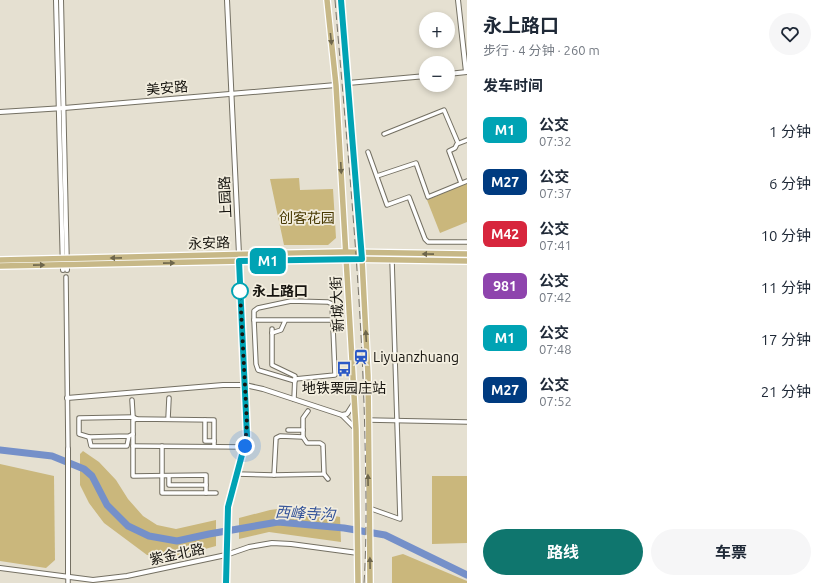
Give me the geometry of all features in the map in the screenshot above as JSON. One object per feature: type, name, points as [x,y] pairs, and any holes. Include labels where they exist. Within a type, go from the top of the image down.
[{"type":"main road","name":"新城大街","points":[[327,0],[336,85],[356,430],[358,583]]},
{"type":"main road","name":"新城大街","points":[[341,0],[361,256],[368,376],[370,583]]},
{"type":"main road","name":"永安路","points":[[0,260],[65,264],[239,254],[361,256],[467,254]]},
{"type":"main road","name":"永安路","points":[[0,266],[239,261],[346,256]]},
{"type":"main road","name":"永安路","points":[[361,256],[392,260],[467,261]]},
{"type":"street","points":[[56,0],[62,108]]},
{"type":"street","points":[[61,0],[65,264]]},
{"type":"street","name":"上园路","points":[[226,583],[227,514],[229,500],[245,446],[247,424],[227,0]]},
{"type":"street","points":[[455,73],[466,72],[458,0]]},
{"type":"street","points":[[348,82],[419,77]]},
{"type":"street","name":"美安路","points":[[0,112],[336,85]]},
{"type":"street","points":[[384,134],[444,110],[458,144]]},
{"type":"street","points":[[461,183],[449,150],[467,140]]},
{"type":"street","points":[[368,152],[387,205],[409,197],[425,239],[428,242],[467,242]]},
{"type":"street","points":[[377,176],[416,163],[428,197],[467,180]]},
{"type":"street","points":[[369,508],[400,519],[392,260]]},
{"type":"street","points":[[66,277],[68,583]]},
{"type":"street","points":[[291,301],[328,302],[332,304],[335,375],[295,380],[258,370],[256,364],[254,320],[254,311],[258,308],[291,301]]},
{"type":"street","points":[[254,320],[332,320]]},
{"type":"street","points":[[285,321],[281,330],[272,331],[272,365],[295,376],[294,399]]},
{"type":"street","points":[[67,398],[223,385],[245,385],[263,389],[342,415],[356,430]]},
{"type":"street","points":[[168,419],[169,398]]},
{"type":"street","points":[[132,400],[133,417]]},
{"type":"street","points":[[342,415],[347,414],[354,403]]},
{"type":"street","points":[[308,411],[303,418],[303,437],[307,444],[320,443],[323,445],[324,474],[328,478]]},
{"type":"street","points":[[131,435],[89,438],[79,434],[79,418],[133,417],[137,419],[214,420],[214,446]]},
{"type":"street","points":[[89,438],[91,446],[127,446],[131,435],[133,420],[137,419]]},
{"type":"street","points":[[205,420],[205,441],[214,441]]},
{"type":"street","points":[[368,420],[467,422]]},
{"type":"street","points":[[288,430],[303,430]]},
{"type":"street","points":[[131,435],[133,446],[133,476],[206,475],[206,493]]},
{"type":"street","points":[[274,475],[276,438],[280,436],[303,437]]},
{"type":"street","points":[[133,446],[245,446]]},
{"type":"street","points":[[162,446],[162,493],[216,493]]},
{"type":"street","points":[[236,474],[324,474]]},
{"type":"street","points":[[169,476],[169,485],[206,485]]},
{"type":"street","name":"紫金北路","points":[[0,568],[93,580],[123,577],[226,555],[249,547],[272,543],[291,544],[358,553]]},
{"type":"green space","name":"创客花园","points":[[299,178],[300,190],[333,189],[336,238],[328,245],[284,245],[270,179]]},
{"type":"green space","points":[[467,183],[467,222],[440,233],[427,200]]},
{"type":"green space","points":[[83,451],[99,462],[116,480],[128,499],[143,516],[157,525],[176,529],[216,520],[216,546],[176,557],[147,555],[104,523],[89,503],[80,485],[80,454]]},
{"type":"green space","points":[[0,464],[54,476],[55,560],[46,568],[0,561]]},
{"type":"green space","points":[[432,476],[467,476],[467,543],[432,544]]},
{"type":"green space","points":[[292,507],[340,517],[341,542],[269,532],[239,539],[239,518],[270,510]]},
{"type":"green space","points":[[403,554],[467,581],[467,583],[392,583],[392,557]]},
{"type":"waterway","name":"西峰寺沟","points":[[0,450],[52,456],[84,469],[92,476],[107,505],[128,526],[149,536],[177,541],[278,522],[344,528],[385,535],[467,575]]},
{"type":"railway","points":[[335,0],[361,330],[366,476],[364,583]]},
{"type":"bus line","name":"M1","points":[[226,583],[227,511],[247,436],[239,261],[362,259],[341,0]]},
{"type":"place","name":"永上路口","points":[[240,291]]},
{"type":"place","name":"Liyuanzhuang","points":[[361,357]]},
{"type":"place","name":"地铁栗园庄站","points":[[344,369]]},
{"type":"route","points":[[240,291],[247,410],[247,436],[245,446]]}]
